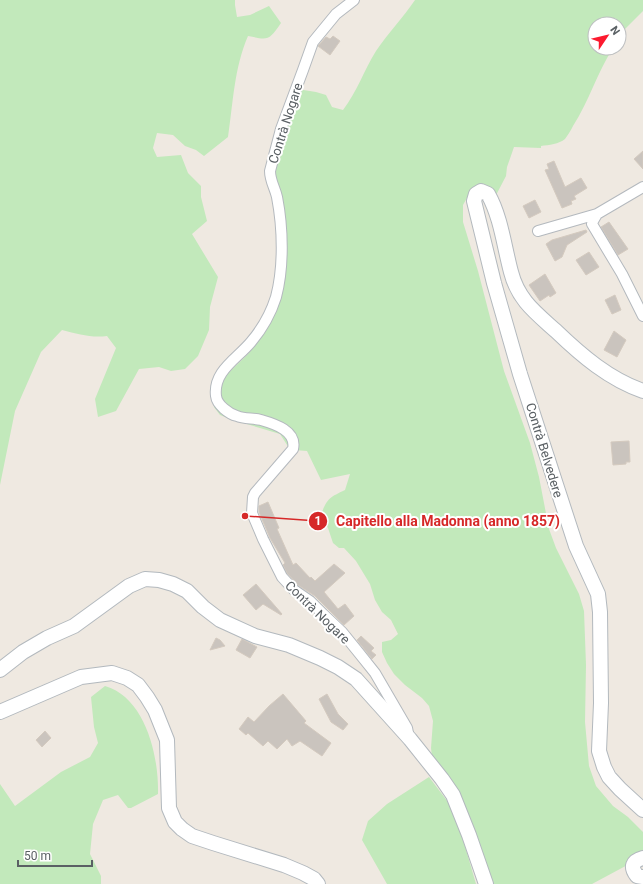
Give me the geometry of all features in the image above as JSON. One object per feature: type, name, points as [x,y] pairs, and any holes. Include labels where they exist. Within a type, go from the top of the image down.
[{"type":"street","name":"Contrà Nogare","points":[[354,0],[336,14],[313,42],[304,70],[285,117],[270,171],[270,178],[277,196],[281,224],[281,256],[276,296],[270,313],[252,340],[222,372],[217,382],[216,396],[218,402],[225,409],[237,416],[261,420],[279,426],[286,430],[290,435],[294,445],[292,452],[255,493],[253,497],[252,513],[282,577],[294,590],[310,601],[342,632],[360,653],[375,673],[399,714],[407,728],[410,739]]},
{"type":"street","points":[[538,231],[597,214],[643,187]]},
{"type":"street","name":"Contrà Belvedere","points":[[643,391],[599,369],[532,310],[520,295],[511,273],[497,215],[492,201],[488,194],[481,191],[476,194],[474,201],[494,283],[520,374],[576,546],[598,594],[600,612],[601,703],[599,751],[609,777],[643,810]]},
{"type":"street","points":[[597,214],[592,224],[622,274],[643,316]]},
{"type":"street","points":[[0,670],[29,648],[46,638],[74,626],[129,586],[145,579],[159,580],[173,584],[187,591],[203,607],[220,620],[255,636],[290,646],[320,658],[338,667],[356,680],[410,739],[453,795],[486,884]]},
{"type":"street","points":[[0,712],[81,677],[112,674],[127,678],[138,685],[147,697],[155,710],[167,740],[169,808],[175,822],[192,836],[284,864],[314,879],[318,884]]},
{"type":"street","points":[[643,858],[632,867],[632,870],[637,876],[643,877]]},
{"type":"green space","points":[[0,0],[235,0],[237,17],[250,15],[269,6],[281,23],[274,33],[268,38],[248,36],[243,48],[237,73],[228,137],[204,156],[196,150],[185,146],[173,135],[157,133],[153,148],[157,157],[181,155],[188,173],[201,186],[201,197],[207,221],[192,234],[218,277],[210,307],[209,330],[198,356],[185,369],[171,371],[159,367],[139,369],[116,411],[98,417],[95,399],[116,348],[107,336],[90,336],[62,330],[41,352],[15,411],[0,485]]},
{"type":"green space","points":[[415,0],[643,0],[643,11],[627,27],[627,16],[587,16],[587,56],[608,56],[584,107],[565,139],[551,145],[541,146],[541,148],[514,147],[507,167],[506,176],[494,199],[479,194],[468,196],[463,205],[463,222],[478,271],[504,371],[530,443],[539,477],[549,529],[556,548],[579,594],[584,611],[586,665],[585,722],[589,766],[596,786],[613,806],[628,817],[643,832],[643,859],[633,862],[592,884],[480,884],[455,811],[435,782],[431,748],[433,721],[429,706],[394,674],[382,652],[382,642],[391,640],[398,634],[391,620],[382,612],[375,600],[370,584],[356,561],[344,548],[339,548],[333,543],[328,528],[320,517],[324,506],[329,500],[345,490],[350,474],[321,480],[307,451],[289,448],[280,434],[220,415],[214,407],[213,401],[220,381],[248,354],[261,337],[283,271],[275,168],[297,89],[326,95],[332,107],[343,110],[376,51]]},
{"type":"green space","points":[[105,686],[119,693],[131,703],[140,716],[147,731],[156,763],[158,794],[131,808],[128,808],[118,795],[103,800],[93,824],[90,854],[101,876],[101,884],[0,884],[0,784],[15,806],[61,772],[90,757],[98,743],[94,727],[91,697]]},
{"type":"green space","points":[[429,777],[448,802],[460,829],[476,884],[387,884],[362,840],[368,821],[387,804]]},
{"type":"building","points":[[333,36],[340,41],[330,55],[318,46],[326,37],[330,39]]},
{"type":"building","points":[[643,151],[643,169],[634,159]]},
{"type":"building","points":[[554,161],[565,187],[581,178],[587,188],[574,196],[576,199],[571,201],[572,204],[562,208],[545,170],[549,169],[547,164]]},
{"type":"building","points":[[535,200],[541,212],[529,218],[523,206]]},
{"type":"building","points":[[609,222],[628,249],[618,255],[601,227]]},
{"type":"building","points":[[586,230],[587,232],[567,245],[562,257],[555,261],[546,244],[552,240]]},
{"type":"building","points":[[589,252],[599,267],[586,275],[576,260]]},
{"type":"building","points":[[545,274],[556,293],[550,297],[549,295],[540,301],[529,285]]},
{"type":"building","points":[[615,295],[621,310],[612,314],[605,300]]},
{"type":"building","points":[[614,331],[626,340],[617,357],[604,350]]},
{"type":"building","points":[[629,441],[630,462],[626,462],[626,464],[613,465],[611,442]]},
{"type":"building","points":[[268,502],[279,528],[277,529],[293,565],[296,563],[310,578],[311,577],[315,581],[334,564],[345,573],[324,592],[338,609],[345,604],[354,616],[344,625],[315,596],[298,585],[287,573],[283,565],[285,563],[270,538],[259,512],[259,506]]},
{"type":"building","points":[[256,584],[282,614],[281,615],[263,604],[256,610],[243,595]]},
{"type":"building","points":[[361,636],[374,648],[371,651],[376,655],[372,659],[357,640]]},
{"type":"building","points":[[216,638],[225,646],[210,650]]},
{"type":"building","points":[[242,639],[257,647],[250,658],[236,650]]},
{"type":"building","points":[[283,694],[306,721],[304,723],[331,743],[322,756],[300,741],[292,746],[287,739],[277,749],[268,741],[263,746],[248,733],[246,735],[239,729],[248,717],[254,722]]},
{"type":"building","points":[[327,694],[338,714],[348,724],[343,730],[331,722],[319,699]]},
{"type":"building","points":[[45,731],[51,738],[42,747],[36,740]]},
{"type":"place","name":"Capitello alla Madonna (anno 1857)","points":[[245,516]]}]
